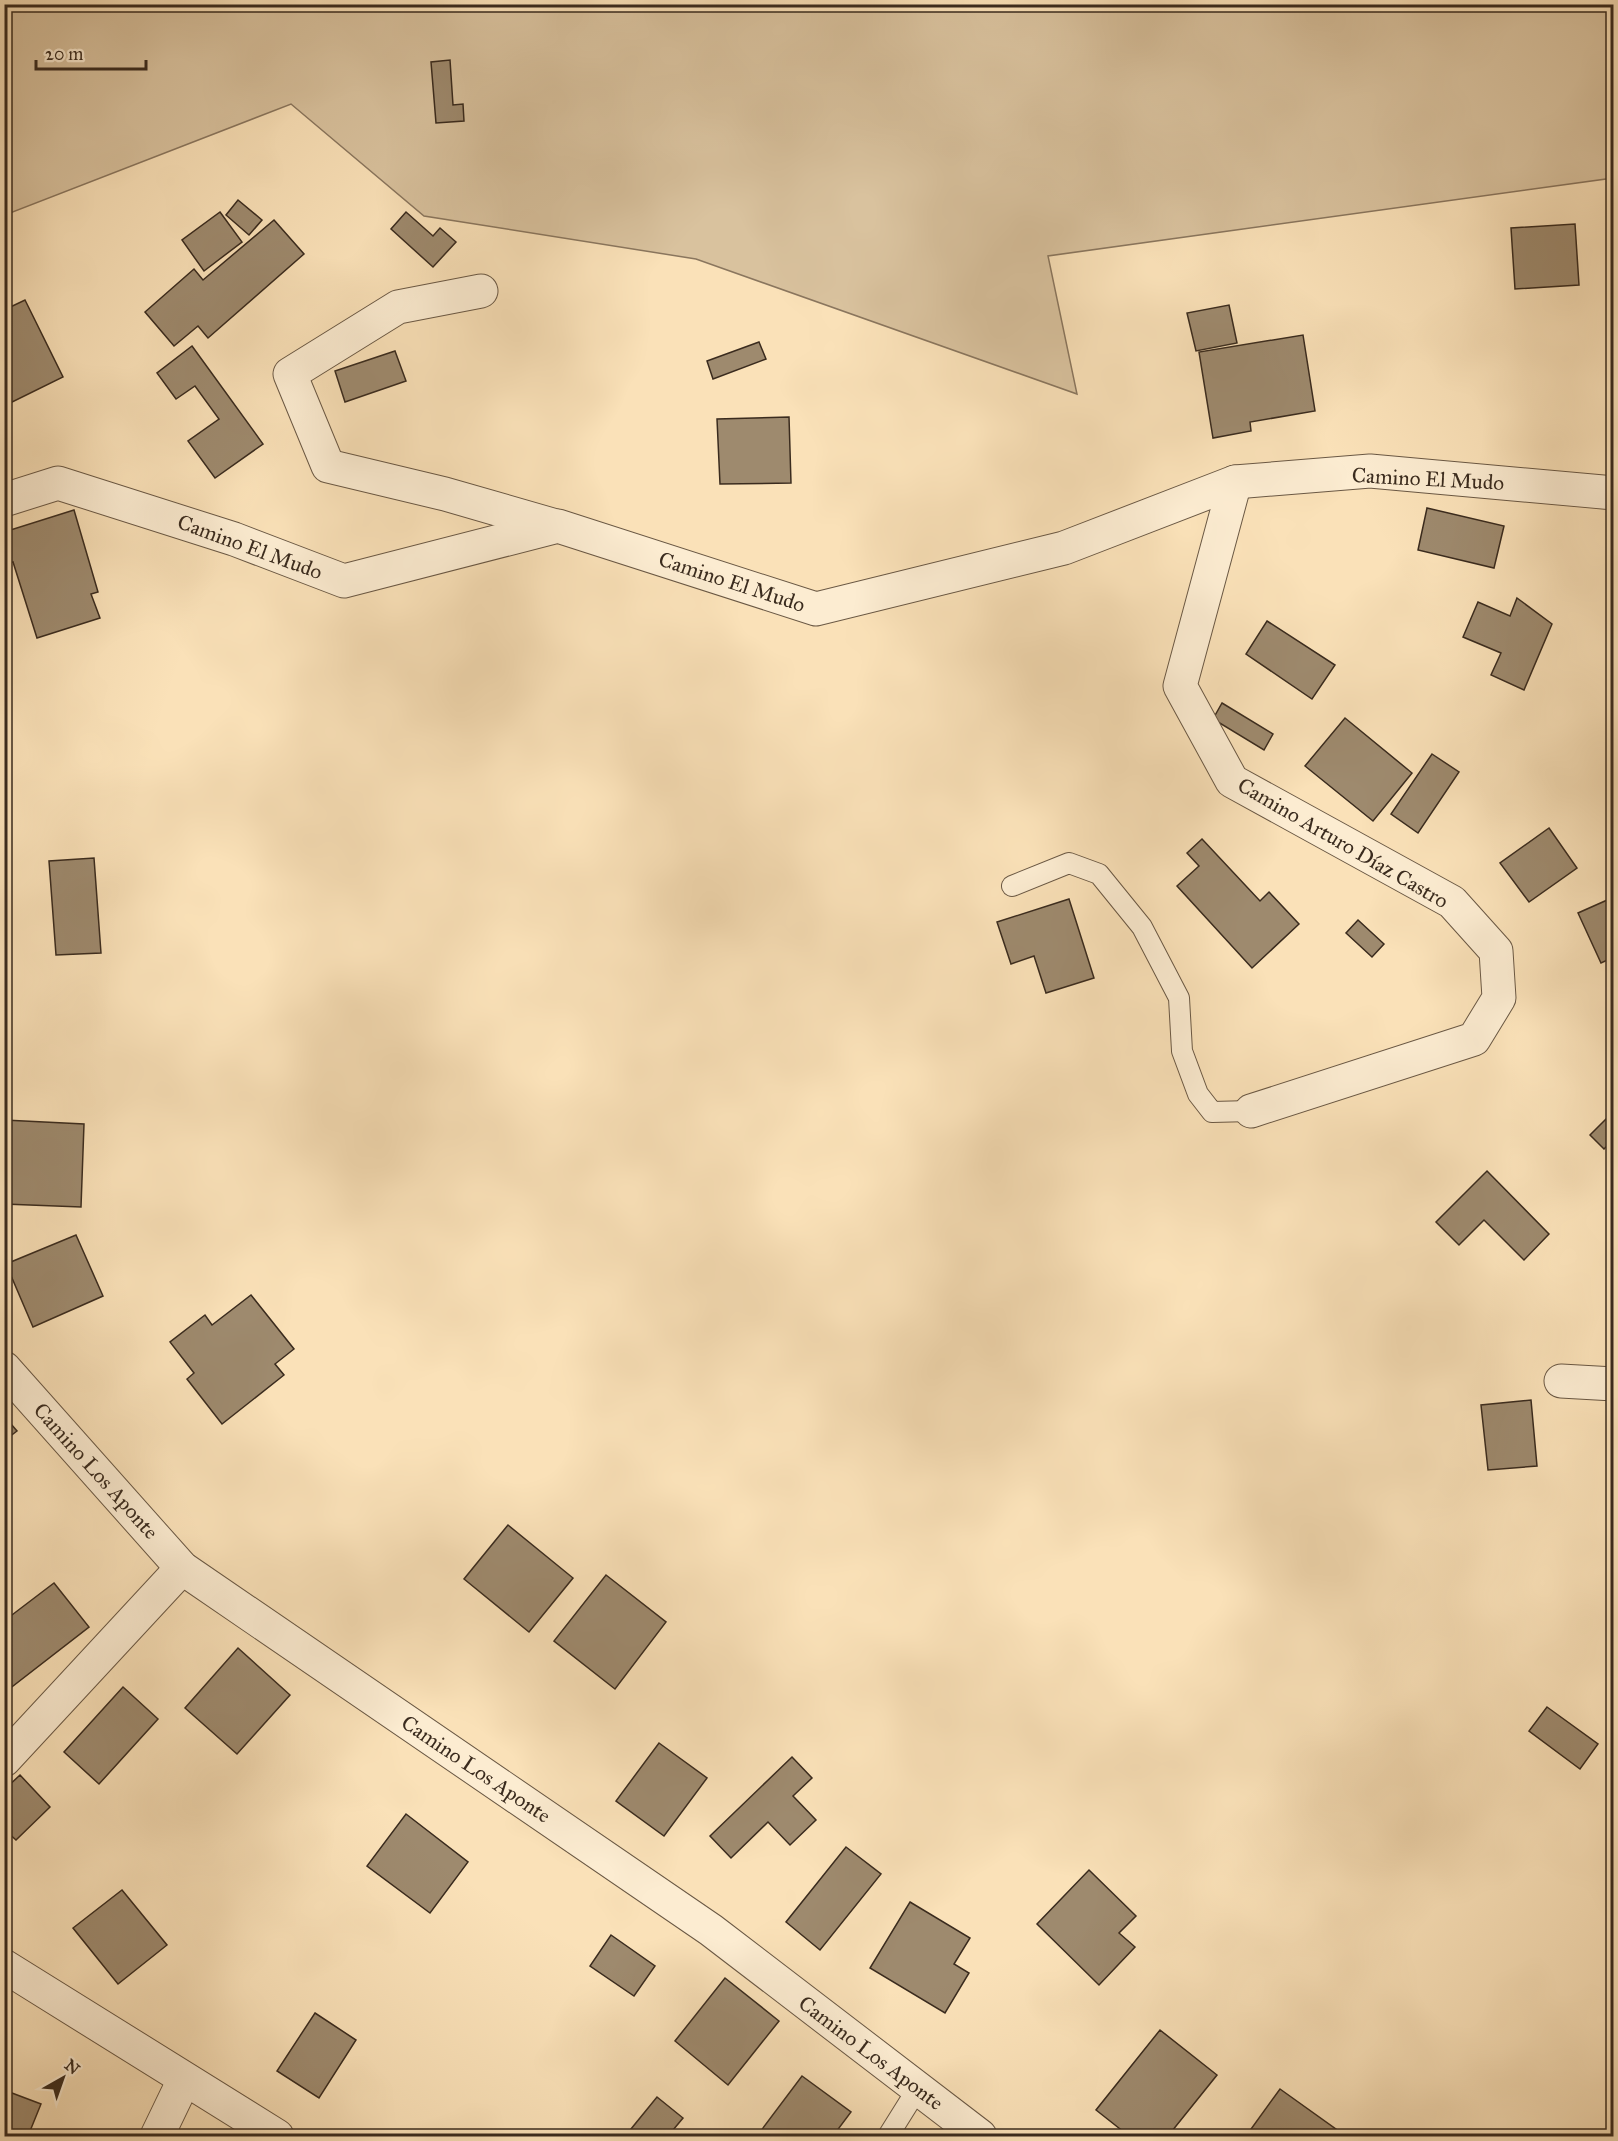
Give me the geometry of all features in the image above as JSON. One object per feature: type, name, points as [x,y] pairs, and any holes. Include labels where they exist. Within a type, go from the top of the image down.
[{"type":"street","points":[[481,291],[398,306],[290,374],[328,466],[445,494],[558,526]]},
{"type":"street","name":"Camino El Mudo","points":[[4,500],[58,483],[234,539],[344,581],[558,526],[816,609],[1064,548],[1235,482],[1370,471],[1614,493]]},
{"type":"street","name":"Camino Arturo Díaz Castro","points":[[1235,482],[1180,686],[1232,781],[1452,902],[1496,951],[1499,998],[1474,1039],[1251,1111]]},
{"type":"street","name":"Camino Los Aponte","points":[[4,1368],[182,1568],[711,1930],[980,2136]]},
{"type":"street","points":[[1561,1381],[1614,1383]]},
{"type":"street","points":[[4,1760],[182,1568]]},
{"type":"street","points":[[4,1966],[277,2136]]},
{"type":"street","points":[[157,2136],[184,2079]]},
{"type":"lane","points":[[1012,886],[1069,863],[1099,874],[1142,927],[1179,998],[1182,1051],[1198,1094],[1212,1112],[1251,1111]]},
{"type":"lane","points":[[888,2136],[918,2088]]},
{"type":"shaded area","points":[[5,5],[1613,5],[1613,178],[1048,256],[1077,394],[696,259],[424,216],[291,104],[5,215]]},
{"type":"building","points":[[450,60],[453,105],[463,104],[464,121],[436,123],[431,62]]},
{"type":"building","points":[[238,200],[262,220],[249,235],[226,215]]},
{"type":"building","points":[[220,212],[242,242],[204,271],[182,240]]},
{"type":"building","points":[[406,212],[433,236],[440,228],[456,242],[433,267],[391,229]]},
{"type":"building","points":[[274,220],[304,254],[208,338],[198,326],[174,346],[145,312],[194,269],[203,280]]},
{"type":"building","points":[[1575,224],[1579,285],[1515,289],[1511,228]]},
{"type":"building","points":[[25,300],[63,377],[4,406],[4,310]]},
{"type":"building","points":[[1229,305],[1237,343],[1196,351],[1187,313]]},
{"type":"building","points":[[1303,335],[1315,411],[1250,422],[1251,431],[1213,438],[1199,352]]},
{"type":"building","points":[[759,342],[766,359],[713,379],[707,361]]},
{"type":"building","points":[[192,346],[263,444],[215,478],[188,441],[219,419],[195,386],[176,399],[157,373]]},
{"type":"building","points":[[395,351],[406,381],[345,402],[335,371]]},
{"type":"building","points":[[789,417],[791,483],[720,484],[717,419]]},
{"type":"building","points":[[1427,508],[1504,526],[1494,568],[1418,550]]},
{"type":"building","points":[[74,510],[98,592],[91,594],[100,618],[37,638],[13,562],[4,564],[4,532]]},
{"type":"building","points":[[1517,598],[1552,624],[1524,690],[1491,675],[1501,653],[1463,637],[1478,602],[1510,616]]},
{"type":"building","points":[[1267,621],[1335,665],[1312,699],[1246,654]]},
{"type":"building","points":[[1222,703],[1273,734],[1264,750],[1213,719]]},
{"type":"building","points":[[1345,718],[1412,773],[1373,821],[1305,766]]},
{"type":"building","points":[[1432,754],[1459,772],[1418,833],[1391,814]]},
{"type":"building","points":[[1549,828],[1577,868],[1529,902],[1500,863]]},
{"type":"building","points":[[1202,839],[1260,901],[1269,892],[1299,924],[1252,968],[1177,886],[1199,866],[1187,853]]},
{"type":"building","points":[[94,858],[101,953],[56,955],[49,861]]},
{"type":"building","points":[[1614,897],[1614,957],[1601,963],[1578,913]]},
{"type":"building","points":[[1069,899],[1094,978],[1046,993],[1034,956],[1011,964],[997,922]]},
{"type":"building","points":[[1358,920],[1384,944],[1372,957],[1346,933]]},
{"type":"building","points":[[1614,1111],[1614,1139],[1604,1149],[1590,1135]]},
{"type":"building","points":[[4,1120],[84,1124],[81,1207],[4,1204]]},
{"type":"building","points":[[1487,1171],[1549,1234],[1524,1260],[1484,1220],[1459,1245],[1436,1222]]},
{"type":"building","points":[[76,1235],[103,1296],[33,1327],[6,1264]]},
{"type":"building","points":[[251,1295],[294,1349],[275,1364],[284,1375],[222,1424],[187,1379],[194,1373],[170,1342],[205,1315],[212,1325]]},
{"type":"building","points":[[1531,1400],[1537,1466],[1488,1470],[1481,1405]]},
{"type":"building","points":[[4,1416],[17,1431],[4,1441]]},
{"type":"building","points":[[508,1525],[573,1578],[529,1632],[464,1579]]},
{"type":"building","points":[[606,1575],[666,1622],[615,1689],[554,1641]]},
{"type":"building","points":[[54,1583],[89,1627],[4,1693],[4,1660],[10,1656],[4,1648],[4,1621]]},
{"type":"building","points":[[238,1648],[290,1695],[237,1754],[185,1708]]},
{"type":"building","points":[[123,1687],[158,1719],[99,1784],[64,1752]]},
{"type":"building","points":[[1547,1707],[1598,1744],[1580,1769],[1529,1731]]},
{"type":"building","points":[[659,1743],[707,1778],[664,1836],[616,1801]]},
{"type":"building","points":[[792,1757],[812,1778],[793,1796],[816,1820],[790,1845],[768,1822],[731,1858],[710,1836]]},
{"type":"building","points":[[20,1775],[50,1807],[16,1840],[4,1829],[4,1790]]},
{"type":"building","points":[[406,1814],[468,1862],[430,1913],[367,1866]]},
{"type":"building","points":[[846,1847],[881,1874],[820,1950],[786,1922]]},
{"type":"building","points":[[1089,1870],[1136,1916],[1119,1933],[1135,1947],[1099,1985],[1037,1924]]},
{"type":"building","points":[[122,1890],[167,1945],[118,1984],[73,1928]]},
{"type":"building","points":[[910,1902],[970,1938],[954,1964],[969,1973],[945,2013],[870,1968]]},
{"type":"building","points":[[611,1935],[655,1966],[634,1996],[590,1966]]},
{"type":"building","points":[[725,1978],[779,2021],[728,2085],[675,2041]]},
{"type":"building","points":[[315,2013],[356,2040],[319,2098],[277,2071]]},
{"type":"building","points":[[1160,2030],[1217,2075],[1168,2136],[1129,2136],[1096,2110]]},
{"type":"building","points":[[802,2076],[851,2112],[833,2136],[757,2136]]},
{"type":"building","points":[[1280,2089],[1340,2132],[1337,2136],[1246,2136]]},
{"type":"building","points":[[4,2090],[41,2104],[28,2136],[4,2136]]},
{"type":"building","points":[[657,2097],[683,2118],[668,2136],[640,2136],[631,2129]]}]
